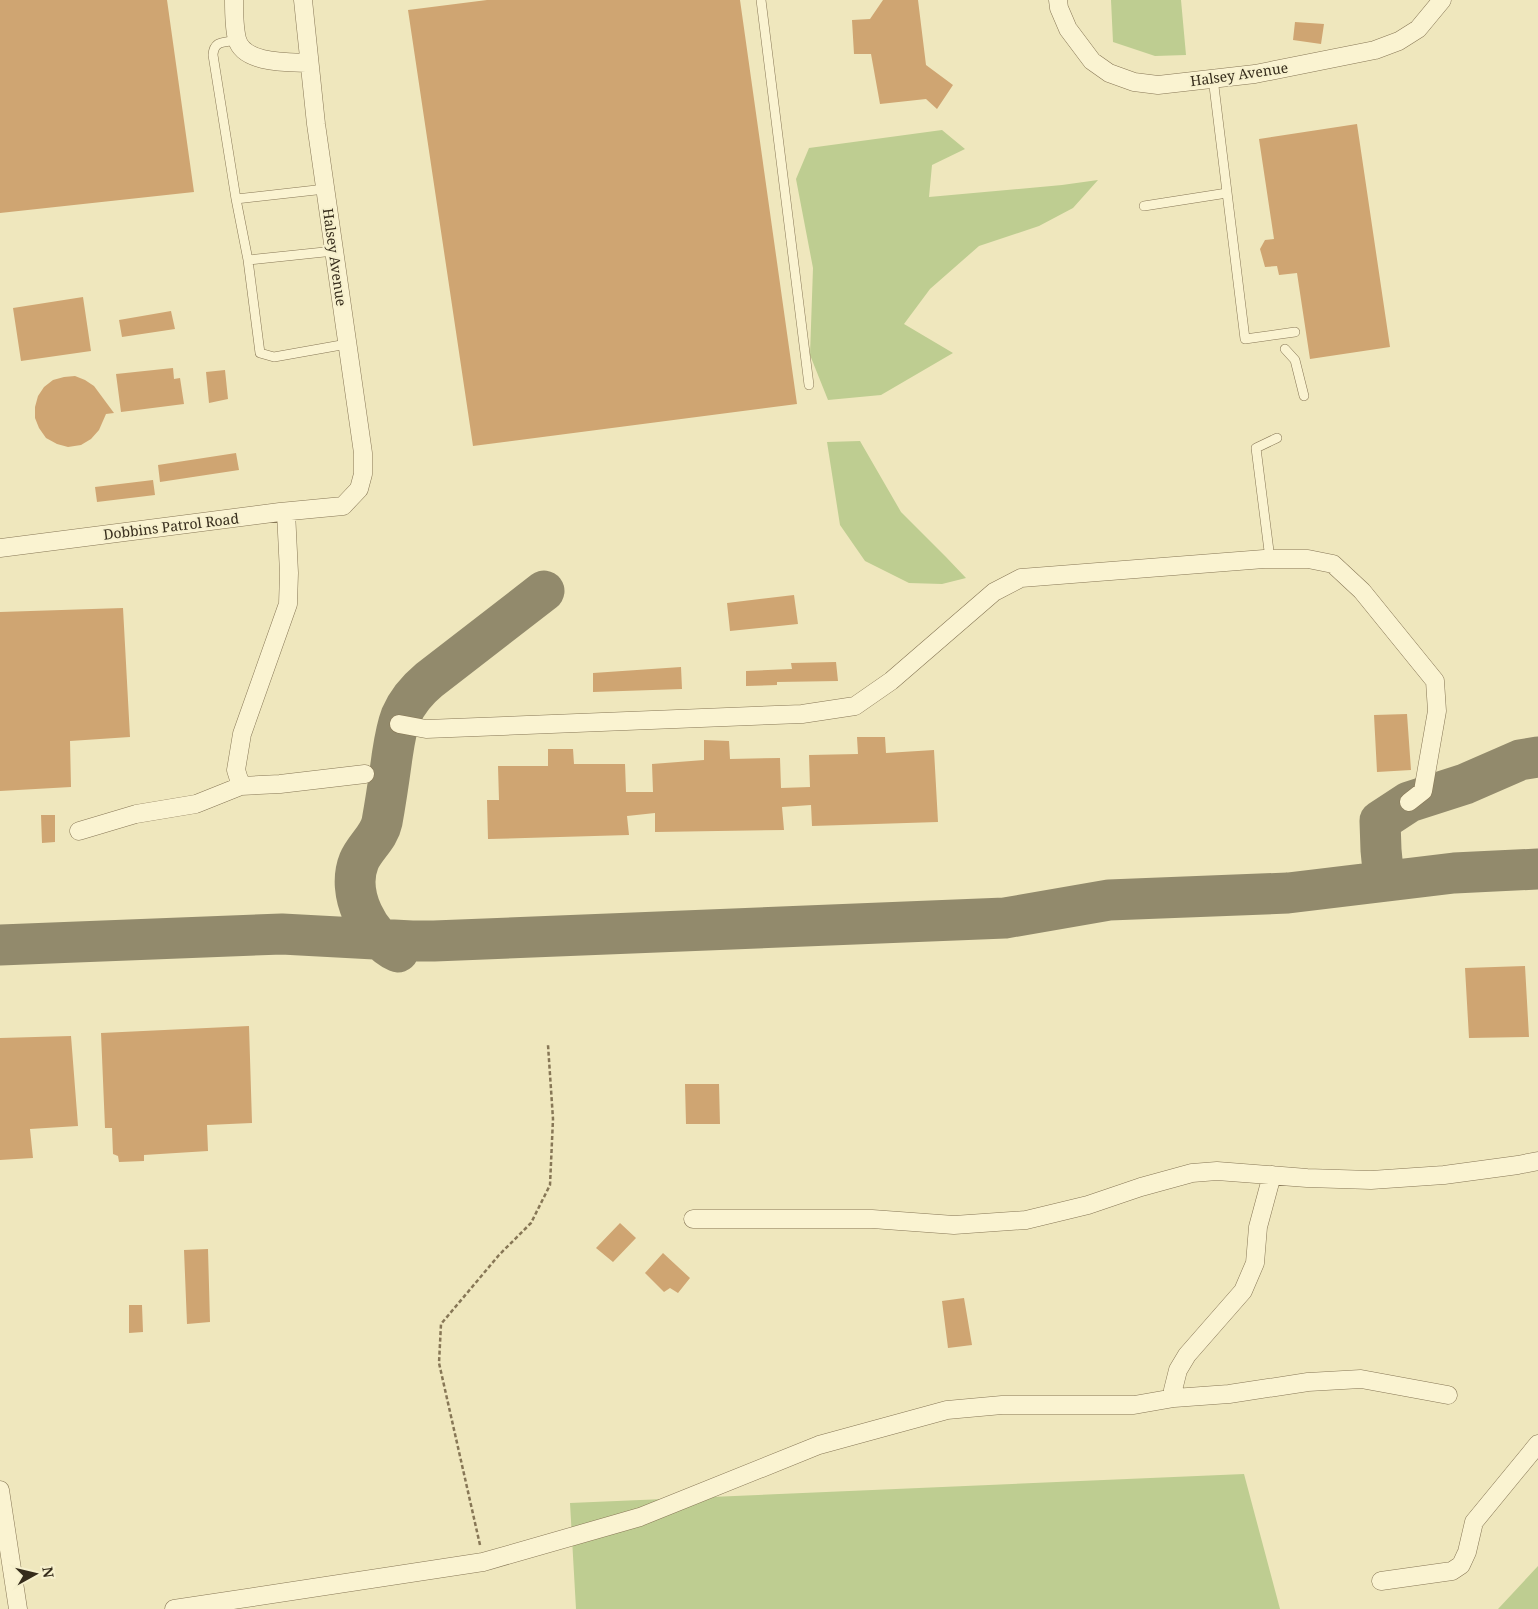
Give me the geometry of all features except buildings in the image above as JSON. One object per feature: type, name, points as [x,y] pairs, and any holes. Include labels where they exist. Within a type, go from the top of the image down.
[{"type":"street","points":[[234,0],[237,40],[249,55],[279,61],[309,63]]},
{"type":"street","name":"Halsey Avenue","points":[[304,0],[316,124],[363,453],[363,474],[359,489],[343,506]]},
{"type":"street","name":"Halsey Avenue","points":[[1058,0],[1059,8],[1068,29],[1079,46],[1092,60],[1109,73],[1134,82],[1158,85],[1255,74],[1375,50],[1400,42],[1418,29],[1442,0]]},
{"type":"street","name":"Dobbins Patrol Road","points":[[0,548],[343,506]]},
{"type":"street","points":[[241,786],[236,770],[242,734],[288,604],[289,572],[286,512]]},
{"type":"street","points":[[399,724],[426,729],[620,722],[802,714],[855,706],[891,681],[994,592],[1020,578],[1270,559],[1308,558],[1334,564],[1362,591],[1435,680],[1437,711],[1423,790],[1409,802]]},
{"type":"street","points":[[79,831],[136,814],[196,804],[241,786],[280,784],[365,774]]},
{"type":"street","points":[[693,1219],[872,1219],[954,1225],[1026,1220],[1088,1205],[1141,1186],[1217,1170],[1339,1180],[1372,1180],[1444,1175],[1538,1161]]},
{"type":"street","points":[[1174,1398],[1178,1370],[1187,1355],[1243,1291],[1255,1263],[1258,1227],[1272,1175]]},
{"type":"street","points":[[174,1609],[483,1562],[640,1516],[820,1445],[947,1410],[1002,1405],[1134,1404],[1174,1398],[1229,1394],[1308,1382],[1362,1378],[1448,1395]]},
{"type":"street","points":[[1381,1581],[1452,1571],[1461,1564],[1467,1552],[1474,1522],[1538,1444]]},
{"type":"street","points":[[0,1490],[18,1609]]},
{"type":"lane","points":[[761,0],[810,385]]},
{"type":"lane","points":[[237,40],[217,44],[212,55],[248,260],[260,353],[274,357],[347,344]]},
{"type":"lane","points":[[1213,78],[1245,339],[1295,332]]},
{"type":"lane","points":[[236,199],[326,189]]},
{"type":"lane","points":[[1144,206],[1227,192]]},
{"type":"lane","points":[[248,260],[334,252]]},
{"type":"lane","points":[[1285,349],[1295,360],[1304,396]]},
{"type":"lane","points":[[1270,559],[1256,448],[1277,438]]},
{"type":"path","points":[[483,1562],[439,1363],[441,1324],[499,1255],[531,1223],[550,1185],[553,1119],[548,1045]]},
{"type":"green space","points":[[1111,0],[1181,0],[1186,55],[1155,56],[1113,42]]},
{"type":"green space","points":[[942,130],[965,149],[932,165],[929,197],[1098,180],[1073,208],[1039,226],[979,246],[930,289],[904,324],[953,353],[881,395],[828,400],[810,355],[813,268],[796,179],[809,148]]},
{"type":"green space","points":[[860,441],[901,512],[966,578],[942,584],[909,583],[865,561],[840,525],[827,442]]},
{"type":"green space","points":[[1244,1474],[1280,1609],[576,1609],[570,1503]]},
{"type":"green space","points":[[1538,1566],[1538,1609],[1498,1609]]},
{"type":"taxiway","points":[[398,952],[377,936],[369,925],[362,913],[355,887],[359,861],[378,832],[382,822],[394,742],[403,711],[416,692],[425,684],[544,591]]},
{"type":"taxiway","points":[[1384,881],[1380,821],[1409,802],[1465,784],[1520,760],[1538,757]]},
{"type":"taxiway","points":[[0,945],[282,934],[434,941],[1005,918],[1109,900],[1288,893],[1454,873],[1538,869]]}]
